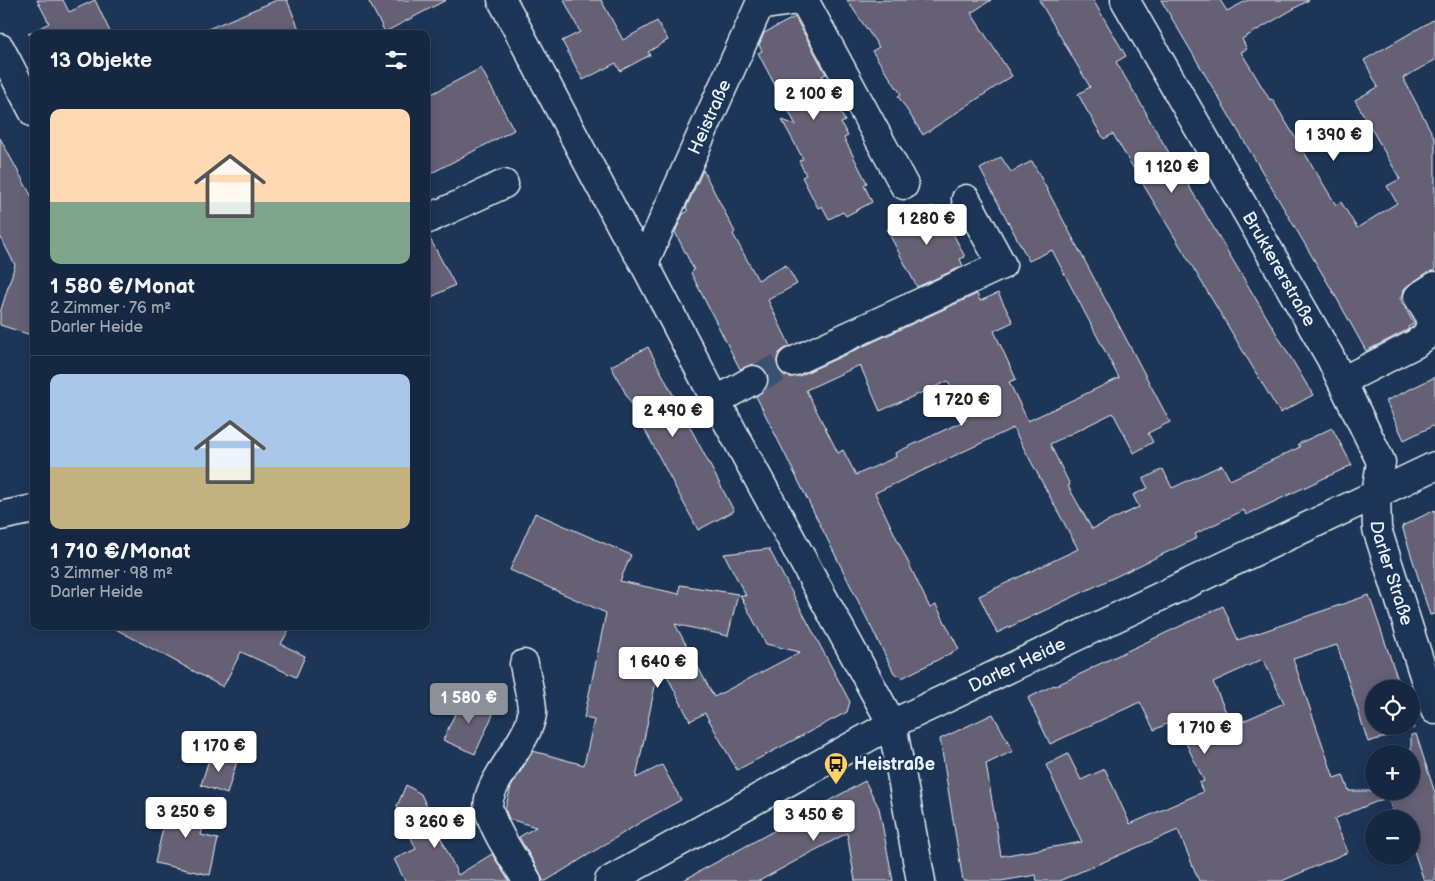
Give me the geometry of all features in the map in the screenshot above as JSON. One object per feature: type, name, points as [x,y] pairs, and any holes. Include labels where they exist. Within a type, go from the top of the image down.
[{"type":"street","points":[[502,0],[624,231],[644,263],[716,401],[892,724],[920,881]]},
{"type":"street","name":"Heistraße","points":[[644,263],[759,6],[798,0]]},
{"type":"street","points":[[804,0],[904,184]]},
{"type":"street","name":"Bruktererstraße","points":[[1125,0],[1330,356],[1380,462],[1376,494]]},
{"type":"street","points":[[0,48],[30,105]]},
{"type":"street","points":[[430,218],[504,184]]},
{"type":"street","points":[[792,362],[1002,265],[966,199]]},
{"type":"street","points":[[1342,381],[1415,344],[1427,335],[1432,323],[1418,297],[1435,286]]},
{"type":"street","points":[[716,401],[752,380]]},
{"type":"street","name":"Darler Heide","points":[[609,881],[892,724],[1435,466]]},
{"type":"street","name":"Darler Straße","points":[[1376,494],[1377,529],[1435,710]]},
{"type":"street","points":[[0,516],[30,510]]},
{"type":"street","points":[[524,664],[532,712],[525,734],[492,786],[488,808],[498,831],[527,881]]},
{"type":"building","points":[[37,0],[63,0],[69,12],[95,0],[109,30],[36,30],[49,23]]},
{"type":"building","points":[[277,0],[287,0],[299,30],[206,30]]},
{"type":"building","points":[[368,0],[446,0],[389,30],[384,30]]},
{"type":"building","points":[[564,0],[601,0],[623,40],[657,21],[668,40],[648,52],[650,55],[620,71],[616,63],[583,80],[562,41],[580,32]]},
{"type":"building","points":[[847,0],[991,0],[971,13],[1012,76],[923,135],[898,96],[901,94],[872,51],[879,47]]},
{"type":"building","points":[[1039,0],[1093,0],[1126,56],[1116,62],[1313,395],[1280,413],[1113,134],[1104,139],[1086,109],[1078,94],[1090,87]]},
{"type":"building","points":[[1161,0],[1220,0],[1227,11],[1248,0],[1309,0],[1242,39],[1247,49],[1241,52],[1270,100],[1272,99],[1336,205],[1341,202],[1357,228],[1397,203],[1387,186],[1400,179],[1355,100],[1378,87],[1364,60],[1435,19],[1435,60],[1403,78],[1435,139],[1435,270],[1410,284],[1404,289],[1403,296],[1400,298],[1414,324],[1408,327],[1409,329],[1366,351]]},
{"type":"building","points":[[795,17],[826,74],[822,76],[845,121],[841,123],[848,136],[844,138],[867,183],[864,185],[872,202],[846,216],[843,212],[829,219],[822,206],[818,208],[802,177],[806,175],[799,161],[803,159],[782,120],[796,125],[758,53],[762,51],[759,45],[764,33]]},
{"type":"building","points":[[481,68],[514,130],[430,174],[430,95]]},
{"type":"building","points":[[0,138],[30,194],[30,335],[0,325],[0,313],[15,265],[0,236]]},
{"type":"building","points":[[1001,157],[1011,172],[1032,161],[1170,422],[1148,433],[1153,442],[1134,453],[1113,413],[1050,444],[1070,485],[1068,486],[1092,529],[1139,507],[1133,495],[1148,488],[1143,479],[1163,469],[1172,488],[1222,465],[1230,480],[1300,447],[1298,444],[1332,428],[1352,465],[1246,515],[1244,510],[1195,534],[1197,538],[997,633],[979,596],[1078,549],[1013,428],[875,493],[930,608],[936,605],[959,649],[902,678],[894,673],[756,396],[767,387],[769,381],[767,373],[761,367],[754,364],[740,369],[691,273],[694,270],[675,232],[683,214],[688,211],[686,208],[703,170],[735,232],[733,234],[758,280],[786,265],[797,284],[768,300],[790,346],[779,353],[777,360],[778,368],[783,374],[790,377],[799,376],[977,294],[980,301],[998,293],[1013,322],[994,331],[1016,379],[1009,382],[1028,421],[1119,378],[1052,250],[1029,261],[980,169]],"holes":[[[860,365],[880,411],[948,381],[966,420],[895,453],[896,457],[856,475],[843,450],[838,453],[806,390]]]},
{"type":"building","points":[[933,206],[938,215],[942,212],[965,257],[960,259],[963,266],[917,287],[887,230]]},
{"type":"building","points":[[430,239],[455,285],[430,298]]},
{"type":"building","points":[[648,347],[734,511],[698,530],[611,366]]},
{"type":"building","points":[[1435,377],[1435,425],[1404,440],[1386,401]]},
{"type":"building","points":[[1435,510],[1435,614],[1430,615],[1402,526]]},
{"type":"building","points":[[535,513],[631,555],[620,581],[679,594],[680,585],[738,594],[728,636],[675,624],[714,697],[800,652],[766,644],[740,595],[746,596],[724,554],[769,549],[850,702],[847,712],[737,770],[705,713],[690,721],[660,662],[636,778],[662,765],[681,800],[641,822],[546,881],[543,881],[519,837],[536,827],[509,819],[505,809],[511,787],[533,751],[584,765],[594,720],[584,718],[606,613],[510,570]]},
{"type":"building","points":[[1369,595],[1398,680],[1365,680],[1365,733],[1337,645],[1293,659],[1334,778],[1343,775],[1349,791],[1365,791],[1365,800],[1381,800],[1334,819],[1348,852],[1282,881],[1199,881],[1178,830],[1059,881],[1037,881],[1036,875],[1001,881],[963,881],[940,739],[993,714],[1013,751],[986,764],[1001,856],[1082,842],[1046,765],[1068,754],[1081,780],[1105,769],[1130,824],[1203,792],[1199,783],[1204,781],[1175,720],[1154,730],[1140,702],[1050,744],[1028,698],[1223,606],[1238,640]],"holes":[[[1263,659],[1284,703],[1232,726],[1213,682]]]},
{"type":"building","points":[[117,630],[289,630],[281,644],[305,656],[296,677],[241,652],[223,687]]},
{"type":"building","points":[[463,696],[495,710],[475,754],[443,740]]},
{"type":"building","points":[[1366,735],[1391,735],[1368,742]]},
{"type":"building","points":[[1411,735],[1416,735],[1420,745],[1411,745]]},
{"type":"building","points":[[1420,746],[1435,793],[1435,881],[1424,881],[1419,865],[1420,810],[1392,810],[1389,800],[1420,800]]},
{"type":"building","points":[[211,753],[237,761],[227,794],[201,785]]},
{"type":"building","points":[[865,781],[879,808],[893,881],[855,881],[847,833],[759,881],[682,881]]},
{"type":"building","points":[[406,785],[421,794],[458,875],[492,854],[509,881],[405,881],[394,859],[416,849],[397,806]]},
{"type":"building","points":[[170,798],[208,806],[201,835],[218,839],[210,875],[155,863]]},
{"type":"tunnel","points":[[753,380],[792,362]]},
{"type":"place","name":"Heistraße","points":[[836,785]]}]
